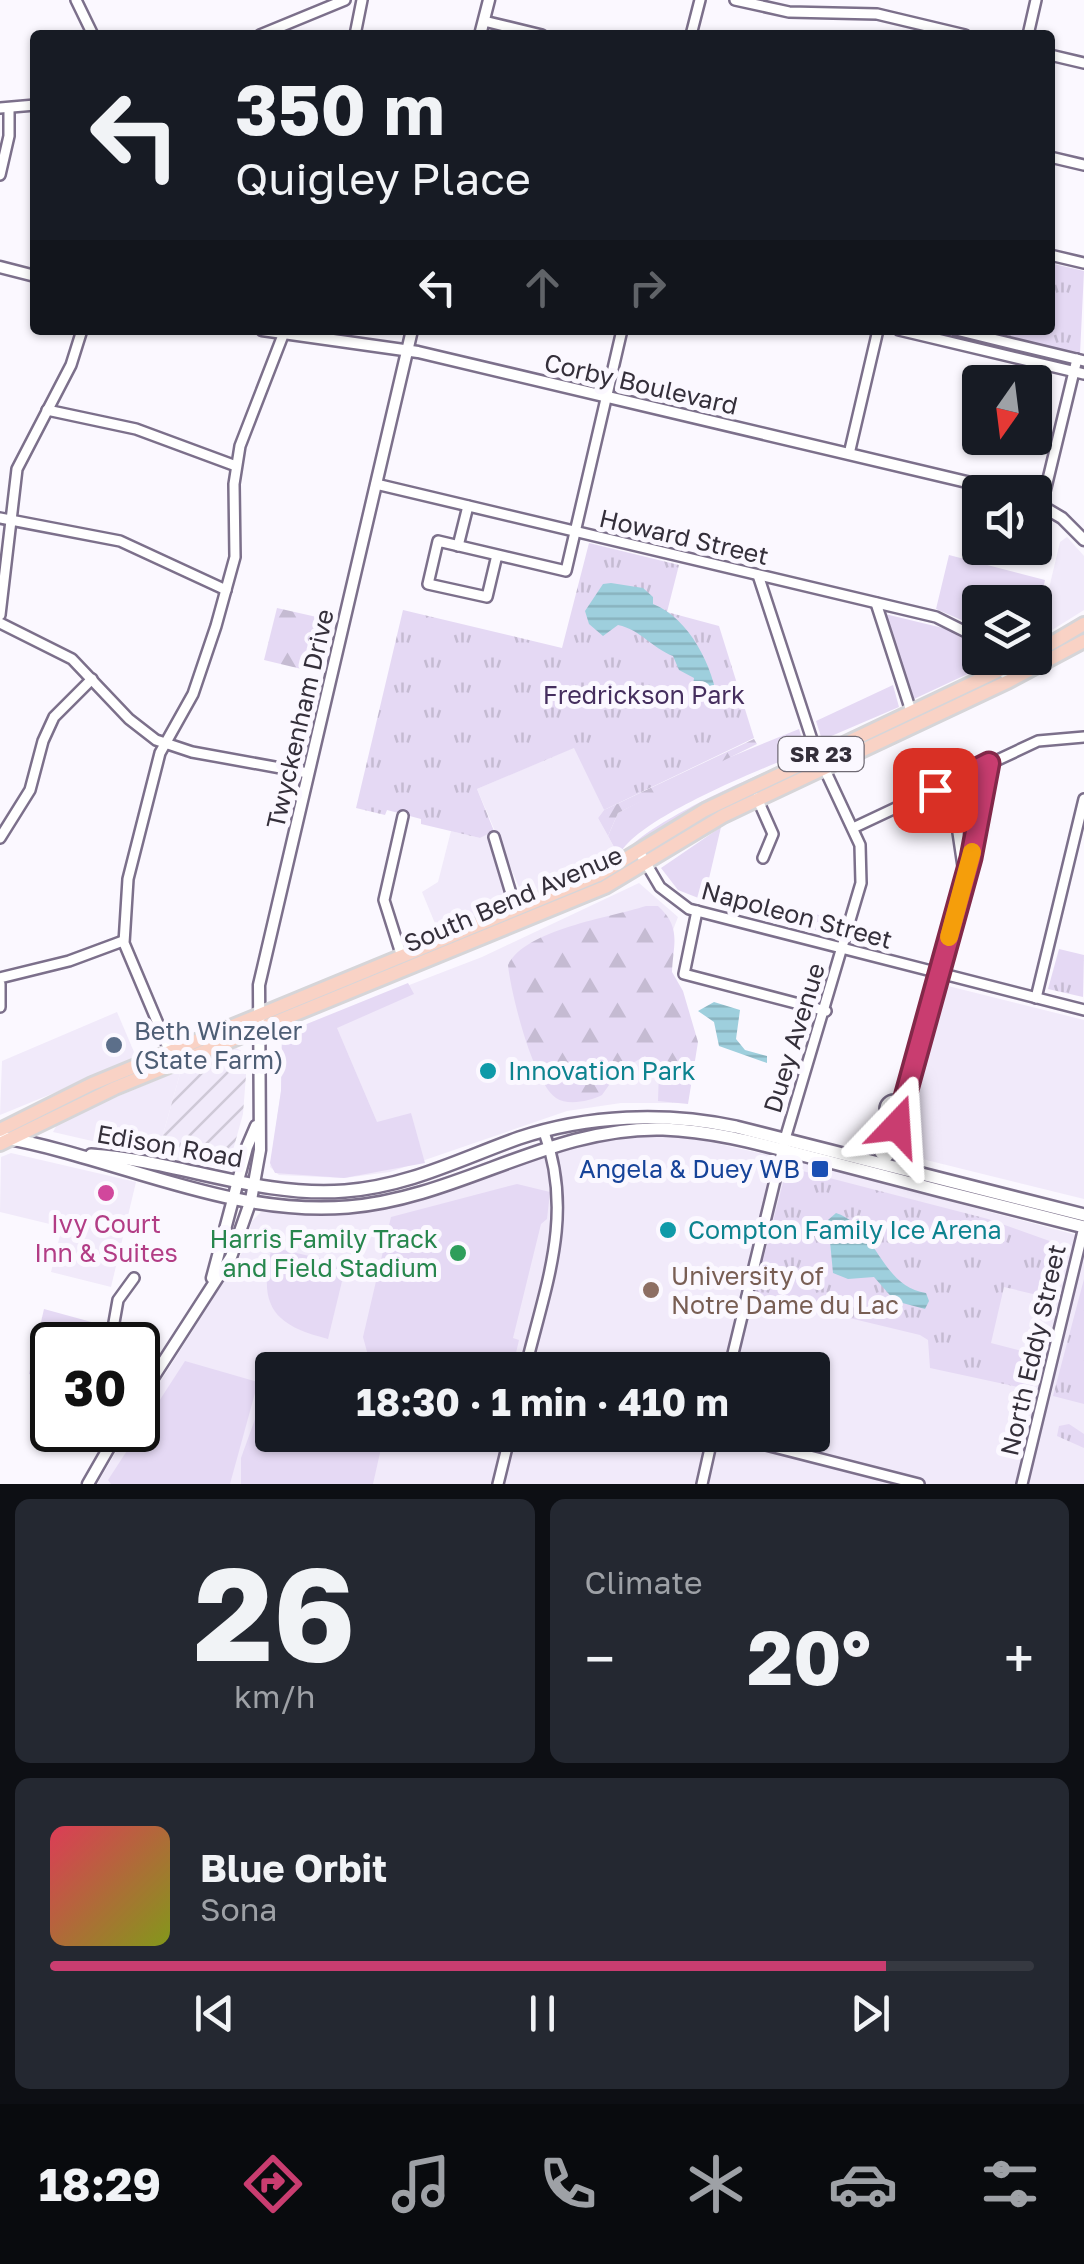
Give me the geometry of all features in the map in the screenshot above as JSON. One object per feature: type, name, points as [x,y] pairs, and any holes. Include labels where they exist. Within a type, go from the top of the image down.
[{"type":"main road","points":[[1052,643],[1084,624]]},
{"type":"main road","name":"South Bend Avenue","points":[[1052,652],[1084,641]]},
{"type":"main road","name":"South Bend Avenue","points":[[821,762],[911,712],[989,675]]},
{"type":"main road","name":"South Bend Avenue","points":[[2,1137],[259,1023],[519,917],[644,859],[705,810],[755,793],[821,762],[990,675]]},
{"type":"main road","name":"South Bend Avenue","points":[[2,1137],[170,1052],[259,1023]]},
{"type":"main road","name":"Edison Road","points":[[76,1154],[122,1157],[238,1181],[318,1192],[387,1185],[432,1174],[544,1132],[606,1120],[663,1117],[718,1123],[784,1145]]},
{"type":"main road","points":[[47,1119],[44,1133],[58,1149]]},
{"type":"main road","name":"Edison Road","points":[[2,1137],[76,1154],[120,1170],[251,1200],[332,1208],[400,1200],[447,1186],[548,1145],[598,1132],[666,1129],[784,1145]]},
{"type":"main road","points":[[784,1145],[883,1160],[1084,1214]]},
{"type":"main road","points":[[784,1145],[1084,1227]]},
{"type":"street","points":[[76,0],[91,30]]},
{"type":"street","points":[[272,30],[345,0]]},
{"type":"street","points":[[356,30],[362,0]]},
{"type":"street","points":[[481,30],[489,0]]},
{"type":"street","points":[[692,30],[700,0]]},
{"type":"street","points":[[735,0],[789,12],[884,15],[938,30]]},
{"type":"street","points":[[884,15],[888,0]]},
{"type":"street","points":[[1029,30],[1036,0]]},
{"type":"street","points":[[484,21],[521,30]]},
{"type":"street","points":[[1055,56],[1084,64]]},
{"type":"street","points":[[0,174],[9,136],[4,108],[30,105]]},
{"type":"street","points":[[1055,158],[1084,165]]},
{"type":"street","points":[[1055,256],[1084,263]]},
{"type":"street","points":[[0,267],[30,275]]},
{"type":"street","points":[[0,615],[5,519],[21,456],[71,364],[80,335]]},
{"type":"street","points":[[170,1052],[123,941],[136,835],[165,744],[198,682],[226,590],[236,545],[236,466],[245,429],[284,335]]},
{"type":"street","name":"Corby Boulevard","points":[[306,335],[408,350],[962,481]]},
{"type":"street","name":"Twyckenham Drive","points":[[160,1365],[230,1257],[255,1184],[264,958],[411,335]]},
{"type":"street","points":[[496,555],[487,598],[428,584],[438,541],[566,571],[621,335]]},
{"type":"street","points":[[848,454],[877,335]]},
{"type":"street","points":[[920,335],[1079,373]]},
{"type":"street","points":[[977,335],[1080,360],[1047,475]]},
{"type":"street","points":[[47,410],[136,429],[236,466]]},
{"type":"street","name":"Howard Street","points":[[376,484],[876,603],[948,621],[962,628]]},
{"type":"street","points":[[458,546],[468,506]]},
{"type":"street","points":[[1052,514],[1084,540]]},
{"type":"street","points":[[5,519],[120,541],[226,590]]},
{"type":"street","name":"Duey Avenue","points":[[733,1352],[784,1145],[826,1011],[864,868],[853,828],[821,762],[758,576]]},
{"type":"street","points":[[876,603],[911,712]]},
{"type":"street","points":[[0,623],[58,650],[129,719],[165,744],[308,773]]},
{"type":"street","points":[[0,838],[30,790],[43,740],[54,718],[92,679]]},
{"type":"street","points":[[853,828],[1046,738],[1084,737]]},
{"type":"street","points":[[883,1160],[889,1155],[894,1117],[903,1112],[900,1102],[912,1082],[965,876],[989,763]]},
{"type":"street","points":[[942,786],[957,826],[965,876]]},
{"type":"street","points":[[755,793],[773,834],[762,858]]},
{"type":"street","points":[[1036,998],[1084,799]]},
{"type":"street","points":[[403,816],[384,900],[405,964]]},
{"type":"street","points":[[494,837],[519,917]]},
{"type":"street","name":"Napoleon Street","points":[[644,859],[666,894],[696,911],[1084,1010]]},
{"type":"street","points":[[696,911],[684,974],[826,1011]]},
{"type":"street","points":[[0,1007],[0,981],[123,941]]},
{"type":"street","name":"Twyckenham Drive","points":[[211,1284],[238,1181],[259,1122]]},
{"type":"street","points":[[529,1352],[561,1207],[544,1132]]},
{"type":"street","name":"North Eddy Street","points":[[1022,1484],[1084,1227]]},
{"type":"street","points":[[114,1322],[118,1300],[134,1278]]},
{"type":"street","points":[[88,1484],[106,1452]]},
{"type":"street","points":[[498,1484],[506,1452]]},
{"type":"street","points":[[702,1484],[709,1452]]},
{"type":"street","points":[[794,1452],[919,1484]]},
{"type":"shaded area","points":[[1067,537],[1084,556],[1084,610],[1052,630],[1050,585],[1060,542]]},
{"type":"shaded area","points":[[575,747],[604,810],[598,818],[619,856],[524,899],[477,789]]},
{"type":"shaded area","points":[[451,831],[480,838],[487,834],[508,904],[439,933],[422,892],[438,882]]},
{"type":"shaded area","points":[[639,883],[678,917],[662,959],[685,1081],[679,1103],[621,1103],[567,1111],[390,1172],[344,1178],[279,1175],[270,1167],[281,1091],[282,1034],[482,957]]},
{"type":"shaded area","points":[[944,985],[1084,1020],[1084,1199],[894,1152]]},
{"type":"shaded area","points":[[117,1012],[137,1059],[0,1115],[2,1061]]},
{"type":"shaded area","points":[[236,1048],[247,1054],[247,1062],[243,1114],[230,1161],[218,1167],[157,1156],[181,1070]]},
{"type":"shaded area","points":[[181,1070],[157,1156],[53,1132],[59,1121]]},
{"type":"shaded area","name":"University of Notre Dame du Lac","points":[[655,1135],[688,1137],[818,1166],[1084,1237],[1084,1484],[97,1484],[116,1452],[160,1452],[160,1382],[243,1251],[252,1221],[261,1212],[367,1210],[404,1204],[584,1143]]},
{"type":"shaded area","points":[[11,1153],[136,1182],[111,1287],[51,1272],[62,1227],[0,1212],[1,1157]]},
{"type":"green space","points":[[1055,264],[1084,271],[1080,354],[1001,335],[1055,335]]},
{"type":"green space","name":"Fredrickson Park","points":[[589,543],[679,565],[667,612],[719,626],[754,738],[604,810],[574,748],[477,789],[494,831],[480,838],[421,824],[421,819],[387,810],[385,815],[356,808],[403,610],[562,648]]},
{"type":"green space","points":[[949,555],[962,558],[962,565],[987,565],[1045,580],[1044,585],[962,585],[962,620],[936,609]]},
{"type":"green space","points":[[277,608],[330,620],[318,673],[264,660]]},
{"type":"green space","points":[[885,614],[947,629],[962,638],[962,675],[965,675],[914,699]]},
{"type":"green space","points":[[893,685],[899,707],[822,740],[816,721]]},
{"type":"green space","points":[[799,729],[806,751],[674,811],[649,826],[619,856],[608,836],[618,813],[701,769]]},
{"type":"green space","points":[[754,739],[757,744],[618,813],[608,836],[598,818],[604,810]]},
{"type":"green space","points":[[806,755],[622,857],[634,843],[678,814]]},
{"type":"green space","points":[[987,775],[967,857],[966,858],[948,793]]},
{"type":"green space","points":[[721,827],[707,887],[713,893],[711,903],[678,890],[661,868]]},
{"type":"green space","points":[[713,893],[801,915],[798,926],[711,903]]},
{"type":"green space","points":[[646,906],[658,906],[673,929],[672,972],[683,991],[698,1042],[688,1104],[658,1101],[659,1069],[645,1056],[619,1071],[602,1095],[579,1102],[556,1098],[531,1057],[508,965],[532,942],[550,934]]},
{"type":"green space","points":[[806,912],[840,920],[836,935],[802,927]]},
{"type":"green space","points":[[1059,949],[1084,955],[1083,997],[1048,989]]},
{"type":"green space","points":[[408,983],[414,994],[337,1028],[377,1122],[411,1113],[425,1163],[344,1178],[275,1173],[270,1163],[281,1091],[282,1034]]},
{"type":"green space","points":[[787,1167],[988,1219],[1058,1244],[1063,1254],[1054,1299],[1004,1287],[991,1343],[1041,1356],[1032,1390],[930,1368],[928,1340],[920,1335],[754,1295]]},
{"type":"green space","name":"Harris Family Track and Field Stadium","points":[[517,1184],[550,1192],[547,1219],[541,1224],[513,1338],[519,1340],[516,1352],[367,1352],[363,1337],[391,1217]]},
{"type":"green space","points":[[272,1247],[338,1263],[344,1273],[328,1339],[293,1327],[273,1309],[267,1283]]},
{"type":"green space","points":[[1084,1279],[1084,1404],[1053,1396]]},
{"type":"green space","points":[[44,1309],[91,1322],[41,1322]]},
{"type":"green space","points":[[185,1361],[255,1381],[230,1484],[111,1484],[108,1480],[126,1452],[160,1452],[160,1400]]},
{"type":"green space","points":[[255,1419],[255,1452],[380,1452],[373,1484],[241,1484],[241,1458]]},
{"type":"green space","points":[[1069,1424],[1084,1434],[1084,1448],[1057,1436],[1059,1426]]},
{"type":"water","points":[[603,584],[643,588],[653,597],[653,604],[678,620],[705,660],[718,705],[713,707],[713,698],[705,696],[693,685],[694,678],[679,670],[673,656],[640,635],[618,625],[603,636],[589,624],[585,611]]},
{"type":"water","points":[[714,1002],[740,1010],[736,1039],[745,1050],[767,1056],[767,1063],[719,1046],[714,1022],[698,1011]]},
{"type":"water","points":[[836,1213],[861,1230],[899,1280],[926,1293],[929,1301],[925,1309],[895,1301],[874,1277],[848,1279],[833,1273],[828,1220]]},
{"type":"slow traffic","points":[[949,937],[972,852]]},
{"type":"place","name":"Beth Winzeler (State Farm)","points":[[114,1045]]},
{"type":"place","name":"Innovation Park","points":[[488,1071]]},
{"type":"place","name":"Angela & Duey WB","points":[[820,1169]]},
{"type":"place","name":"Ivy Court Inn & Suites","points":[[106,1193]]},
{"type":"place","name":"Compton Family Ice Arena","points":[[668,1230]]},
{"type":"place","name":"Harris Family Track and Field Stadium","points":[[458,1253]]},
{"type":"place","name":"University of Notre Dame du Lac","points":[[651,1290]]},
{"type":"route","points":[[897,1126],[903,1112],[900,1102],[912,1082],[971,858],[989,763],[935,790]]}]
